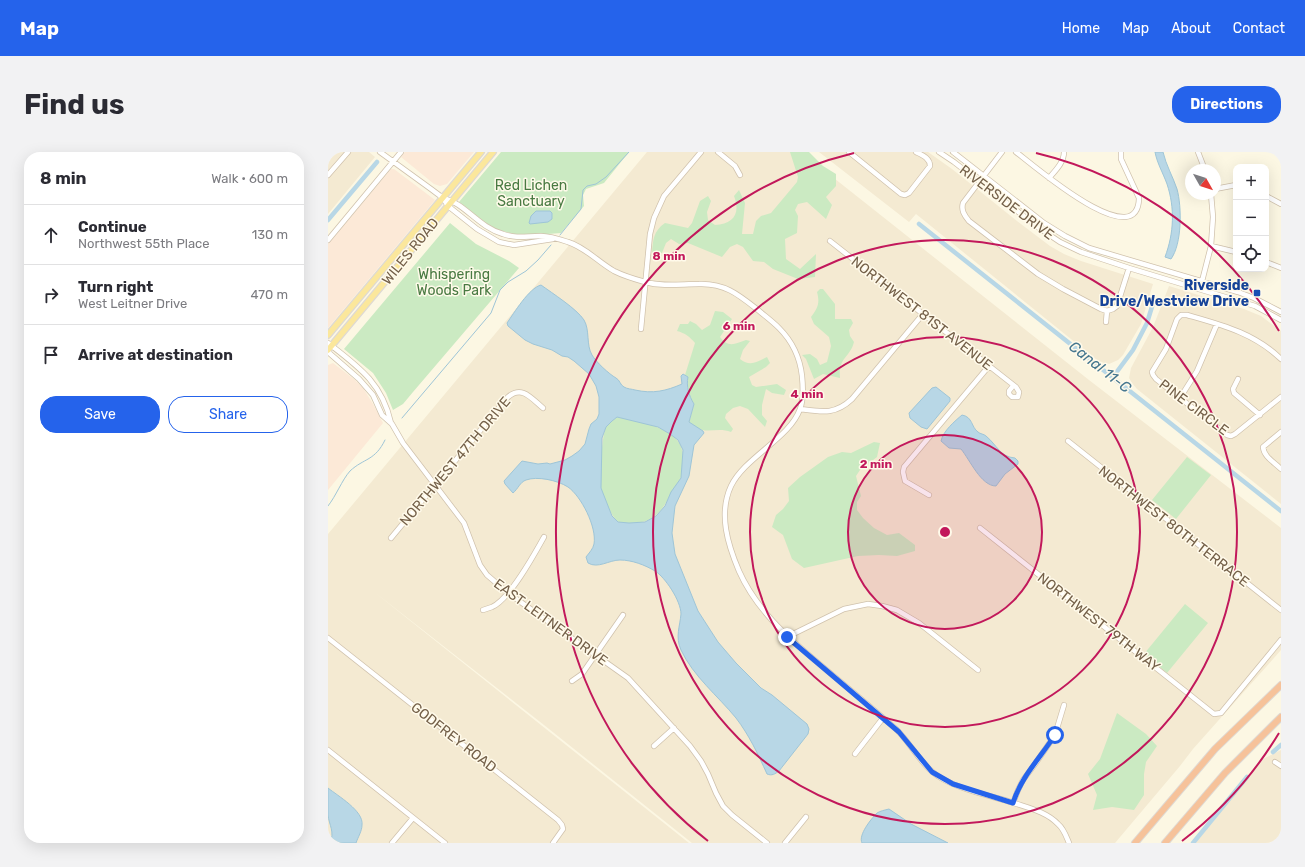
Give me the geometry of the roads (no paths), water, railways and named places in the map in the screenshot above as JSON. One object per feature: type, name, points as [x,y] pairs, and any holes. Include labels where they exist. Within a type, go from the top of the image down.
[{"type":"highway","points":[[1134,843],[1210,755],[1281,685]]},
{"type":"highway","points":[[1165,843],[1224,773],[1281,716]]},
{"type":"main road","name":"WILES ROAD","points":[[328,335],[481,152]]},
{"type":"main road","name":"WILES ROAD","points":[[329,347],[493,152]]},
{"type":"main road","points":[[376,278],[383,284]]},
{"type":"street","points":[[328,175],[348,152]]},
{"type":"street","points":[[380,152],[443,198],[448,206],[477,229],[499,242],[514,245],[555,239]]},
{"type":"street","points":[[328,240],[401,152]]},
{"type":"street","points":[[641,329],[650,234],[659,204],[701,152]]},
{"type":"street","points":[[718,152],[735,166],[740,175]]},
{"type":"street","points":[[849,152],[901,194],[906,195],[930,166],[928,160],[916,152]]},
{"type":"street","name":"RIVERSIDE DRIVE","points":[[939,152],[1039,228],[1060,242],[1093,257],[1255,306],[1281,320]]},
{"type":"street","name":"RIVERSIDE DRIVE","points":[[953,152],[1044,223],[1089,248],[1254,298],[1281,312]]},
{"type":"street","points":[[1002,152],[963,202],[962,209],[969,221],[1038,274],[1063,290],[1107,311],[1114,309],[1117,306],[1129,268]]},
{"type":"street","points":[[1016,152],[1079,200],[1095,208],[1126,218],[1136,211],[1139,205],[1139,198],[1121,159],[1121,152]]},
{"type":"street","points":[[1049,178],[1064,158],[1064,152]]},
{"type":"street","points":[[1198,152],[1203,164]]},
{"type":"street","points":[[1221,188],[1233,186]]},
{"type":"street","points":[[443,198],[452,200],[481,224],[492,231],[514,237],[523,238],[545,236],[570,242],[624,276],[660,286],[714,284],[725,287],[740,296],[778,326],[790,341],[799,360],[803,386],[800,409],[793,422],[747,465],[731,486],[725,513],[725,528],[730,548],[740,573],[754,597],[769,618],[787,637],[899,732],[924,763],[937,775],[953,784],[1033,809],[1047,815],[1058,824],[1069,843]]},
{"type":"street","points":[[1269,198],[1281,204]]},
{"type":"street","points":[[1200,289],[1211,246],[1213,217],[1212,200]]},
{"type":"street","name":"NORTHWEST 81ST AVENUE","points":[[830,241],[990,366],[1013,386]]},
{"type":"street","points":[[1211,246],[1233,251]]},
{"type":"street","points":[[1269,263],[1281,268]]},
{"type":"street","points":[[1106,322],[1107,311]]},
{"type":"street","points":[[800,409],[820,412],[834,411],[843,407],[852,399],[923,314]]},
{"type":"street","name":"PINE CIRCLE","points":[[1281,359],[1248,336],[1231,328],[1187,315],[1181,315],[1177,319],[1166,349],[1152,372],[1156,379],[1227,435],[1231,436],[1236,434],[1281,397]]},
{"type":"street","points":[[1180,398],[1197,371],[1217,324]]},
{"type":"street","name":"EAST LEITNER DRIVE","points":[[329,347],[364,373],[380,391],[392,424],[404,443],[464,523],[480,565],[487,575],[508,593],[628,678],[690,746],[701,761],[716,793],[724,806],[732,815],[767,843]]},
{"type":"street","name":"EAST LEITNER DRIVE","points":[[329,347],[346,368],[369,389],[382,415],[392,424]]},
{"type":"street","points":[[346,368],[351,362]]},
{"type":"street","points":[[929,495],[905,481],[903,472],[904,467],[990,366]]},
{"type":"street","points":[[1238,379],[1233,389],[1234,393],[1260,415]]},
{"type":"street","points":[[369,389],[375,385]]},
{"type":"street","name":"NORTHWEST 47TH DRIVE","points":[[391,538],[508,397],[514,392],[521,392],[543,408]]},
{"type":"street","points":[[1281,432],[1263,447],[1265,454],[1281,468]]},
{"type":"street","name":"NORTHWEST 80TH TERRACE","points":[[1068,441],[1281,610]]},
{"type":"street","name":"NORTHWEST 79TH WAY","points":[[980,528],[1214,714],[1221,713],[1281,640]]},
{"type":"street","points":[[483,610],[493,607],[508,593],[528,565],[544,537]]},
{"type":"street","points":[[787,637],[844,609],[868,604],[882,606],[897,610],[910,617],[978,670]]},
{"type":"street","points":[[572,681],[582,674],[623,615]]},
{"type":"street","name":"GODFREY ROAD","points":[[328,638],[558,820],[563,829],[553,843]]},
{"type":"street","points":[[1013,803],[1022,780],[1055,735],[1064,705]]},
{"type":"street","points":[[855,754],[883,718]]},
{"type":"street","points":[[654,746],[674,728]]},
{"type":"street","points":[[328,750],[445,843]]},
{"type":"street","points":[[1275,762],[1281,766]]},
{"type":"street","points":[[785,843],[806,817]]},
{"type":"street","points":[[392,843],[413,818]]},
{"type":"water","points":[[1155,152],[1163,152],[1179,197],[1179,235],[1175,252],[1171,259],[1165,257],[1172,230],[1170,193]]},
{"type":"water","points":[[536,211],[550,211],[552,213],[552,219],[548,222],[530,224],[531,216]]},
{"type":"water","points":[[541,285],[564,301],[581,316],[586,324],[589,347],[592,355],[624,387],[648,392],[659,391],[682,384],[681,376],[683,374],[688,377],[688,391],[694,404],[689,422],[704,433],[694,445],[689,476],[675,506],[672,533],[675,554],[698,611],[718,642],[761,688],[772,695],[807,724],[809,729],[808,734],[775,774],[767,774],[741,724],[699,677],[686,659],[678,641],[681,614],[680,609],[672,590],[663,578],[651,569],[629,561],[616,560],[600,565],[592,565],[588,563],[586,557],[594,544],[591,521],[578,497],[568,487],[558,482],[536,478],[522,482],[513,493],[505,484],[504,481],[522,461],[538,464],[550,464],[565,460],[579,451],[585,444],[591,424],[597,419],[599,414],[599,397],[596,386],[589,374],[568,357],[562,356],[552,350],[525,340],[508,326],[507,323],[518,307],[536,287]],"holes":[[[617,417],[658,427],[678,440],[683,450],[681,478],[671,492],[665,506],[656,516],[645,522],[618,522],[612,516],[601,488],[602,438],[606,427]]]},
{"type":"water","points":[[936,387],[950,398],[950,401],[927,429],[921,427],[910,418],[909,413],[932,388]]},
{"type":"water","points":[[962,415],[966,416],[976,430],[990,439],[1002,453],[1015,458],[1018,461],[1018,464],[1005,474],[996,486],[985,482],[976,472],[961,449],[949,448],[941,441],[947,430]]},
{"type":"water","points":[[328,788],[350,804],[359,814],[362,820],[362,827],[356,843],[330,843],[332,832],[328,815]]},
{"type":"water","points":[[889,809],[911,824],[948,843],[862,843],[861,840],[863,832],[872,819],[878,812]]},
{"type":"waterway","points":[[560,235],[581,209],[583,190],[587,186],[596,184],[606,177],[629,152]]},
{"type":"waterway","points":[[328,220],[377,162]]},
{"type":"waterway","name":"Canal 11-C","points":[[919,224],[1281,511]]},
{"type":"waterway","points":[[402,418],[491,313],[500,290],[508,282],[526,271],[551,245]]},
{"type":"waterway","points":[[1113,377],[1133,350],[1147,323],[1154,300]]},
{"type":"waterway","points":[[328,506],[350,471],[373,456],[385,440]]},
{"type":"waterway","points":[[1273,752],[1281,745]]},
{"type":"waterway","points":[[1193,843],[1247,777]]},
{"type":"place","name":"Riverside Drive/Westview Drive","points":[[1257,293]]},
{"type":"park label","name":"Red Lichen Sanctuary","points":[[531,194]]},
{"type":"park label","name":"Whispering Woods Park","points":[[454,282]]}]
